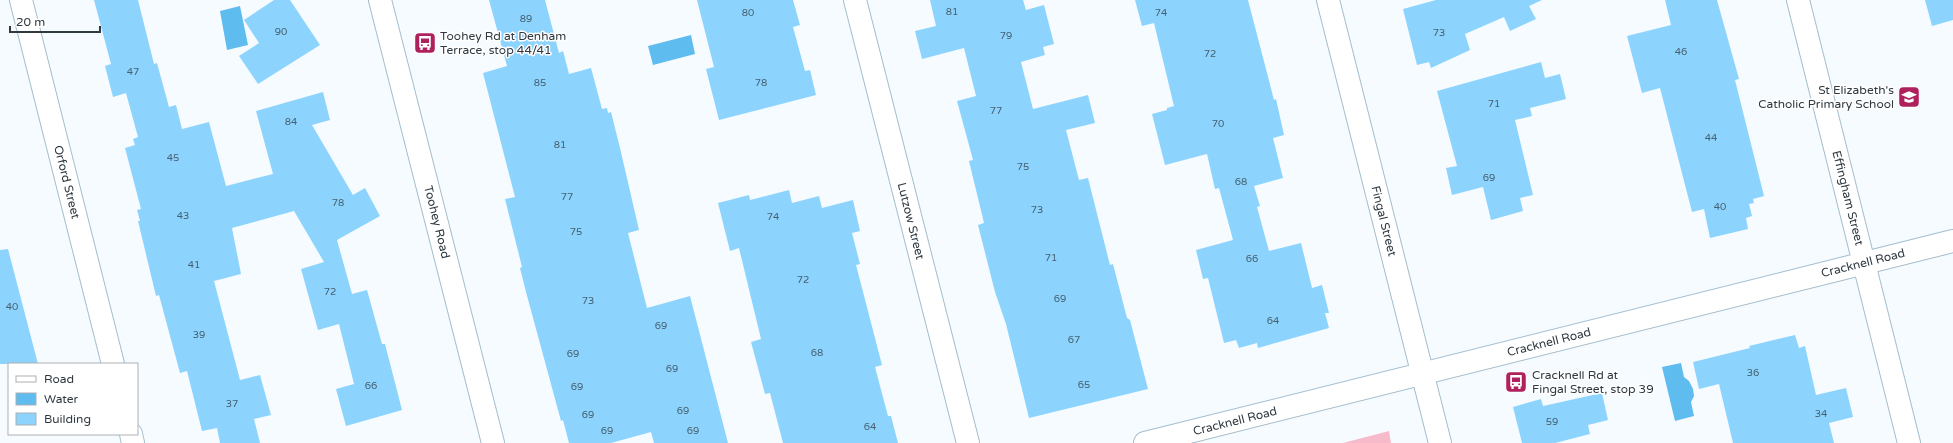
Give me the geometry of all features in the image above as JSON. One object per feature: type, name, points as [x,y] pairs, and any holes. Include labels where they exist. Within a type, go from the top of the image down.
[{"type":"street","name":"Orford Street","points":[[22,0],[113,363]]},
{"type":"street","name":"Toohey Road","points":[[380,0],[493,443]]},
{"type":"street","name":"Lutzow Street","points":[[855,0],[968,443]]},
{"type":"street","name":"Fingal Street","points":[[1328,0],[1440,443]]},
{"type":"street","name":"Effingham Street","points":[[1798,0],[1909,443]]},
{"type":"street","name":"Cracknell Road","points":[[1145,443],[1953,241]]},
{"type":"shaded area","points":[[1389,431],[1391,443],[1343,443]]},
{"type":"water","points":[[240,6],[248,45],[227,50],[220,11]]},
{"type":"water","points":[[691,35],[695,54],[653,65],[648,46]]},
{"type":"water","points":[[1681,363],[1684,377],[1689,381],[1693,389],[1694,396],[1691,402],[1694,416],[1675,421],[1662,367]]},
{"type":"building","points":[[94,0],[138,0],[154,64],[157,63],[169,107],[176,105],[182,129],[209,122],[226,186],[273,174],[256,111],[323,92],[330,120],[312,125],[353,195],[365,188],[380,216],[337,240],[352,294],[367,290],[382,344],[385,344],[402,410],[346,426],[336,389],[354,384],[339,324],[318,330],[301,269],[324,262],[294,211],[232,228],[241,274],[214,281],[240,380],[260,375],[271,415],[254,419],[260,443],[220,443],[217,428],[202,431],[187,371],[180,373],[159,295],[156,296],[138,221],[140,221],[137,210],[141,209],[125,148],[135,145],[133,139],[138,137],[126,93],[113,97],[105,66],[111,64]]},
{"type":"building","points":[[274,0],[290,0],[320,45],[258,84],[239,56],[259,43],[244,20]]},
{"type":"building","points":[[489,0],[545,0],[559,53],[563,51],[569,74],[591,68],[602,109],[607,108],[608,113],[611,112],[620,148],[639,230],[628,233],[647,308],[690,296],[728,443],[654,443],[651,432],[611,443],[569,443],[563,420],[561,421],[526,292],[520,268],[522,267],[505,199],[515,197],[483,73],[507,66]]},
{"type":"building","points":[[697,0],[793,0],[800,25],[793,27],[805,71],[810,70],[816,95],[719,120],[706,69],[714,67]]},
{"type":"building","points":[[930,0],[1023,0],[1026,10],[1044,5],[1054,44],[1043,47],[1045,55],[1021,62],[1033,109],[1088,95],[1095,123],[1066,130],[1079,180],[1088,178],[1110,265],[1113,264],[1127,318],[1130,320],[1148,389],[1029,418],[1006,324],[995,292],[978,225],[984,223],[969,161],[973,160],[957,101],[976,96],[964,48],[922,59],[915,31],[936,26]]},
{"type":"building","points":[[1135,0],[1248,0],[1274,100],[1276,99],[1284,135],[1273,138],[1283,178],[1254,186],[1260,206],[1257,207],[1269,251],[1301,243],[1312,288],[1322,285],[1329,313],[1325,313],[1329,328],[1258,348],[1257,343],[1239,348],[1236,340],[1224,343],[1208,278],[1203,279],[1196,250],[1233,240],[1219,188],[1215,189],[1207,154],[1165,165],[1152,114],[1167,110],[1167,108],[1174,106],[1154,23],[1142,26]]},
{"type":"building","points":[[1436,0],[1542,0],[1529,6],[1536,19],[1510,31],[1504,17],[1465,34],[1470,50],[1431,68],[1429,62],[1417,65],[1403,9]]},
{"type":"building","points":[[1665,0],[1717,0],[1739,79],[1735,80],[1764,196],[1753,199],[1754,203],[1749,204],[1752,216],[1746,218],[1748,229],[1710,238],[1704,209],[1692,212],[1660,88],[1642,93],[1627,36],[1671,25]]},
{"type":"building","points":[[1925,0],[1953,0],[1953,20],[1932,26]]},
{"type":"building","points":[[1541,62],[1545,78],[1560,74],[1566,99],[1530,108],[1532,116],[1515,120],[1533,195],[1520,198],[1523,211],[1491,220],[1483,187],[1452,195],[1446,168],[1457,166],[1437,91]]},
{"type":"building","points":[[789,190],[792,203],[819,196],[822,208],[853,200],[860,231],[852,233],[860,264],[856,265],[882,365],[875,367],[888,416],[891,416],[898,443],[783,443],[770,393],[765,394],[751,342],[761,339],[739,248],[730,251],[718,203],[749,195],[750,200]]},
{"type":"building","points":[[8,249],[38,363],[0,364],[0,250]]},
{"type":"building","points":[[1795,335],[1799,348],[1805,346],[1816,395],[1846,388],[1853,417],[1829,423],[1834,443],[1733,443],[1719,384],[1699,389],[1693,362]]},
{"type":"building","points":[[1602,393],[1608,420],[1588,425],[1590,434],[1555,443],[1522,443],[1513,407],[1541,399],[1543,406]]},
{"type":"place","name":"Toohey Rd at Denham Terrace, stop 44/41","points":[[425,43]]},
{"type":"place","name":"St Elizabeth's Catholic Primary School","points":[[1909,97]]},
{"type":"place","name":"Cracknell Rd at Fingal Street, stop 39","points":[[1516,382]]}]
